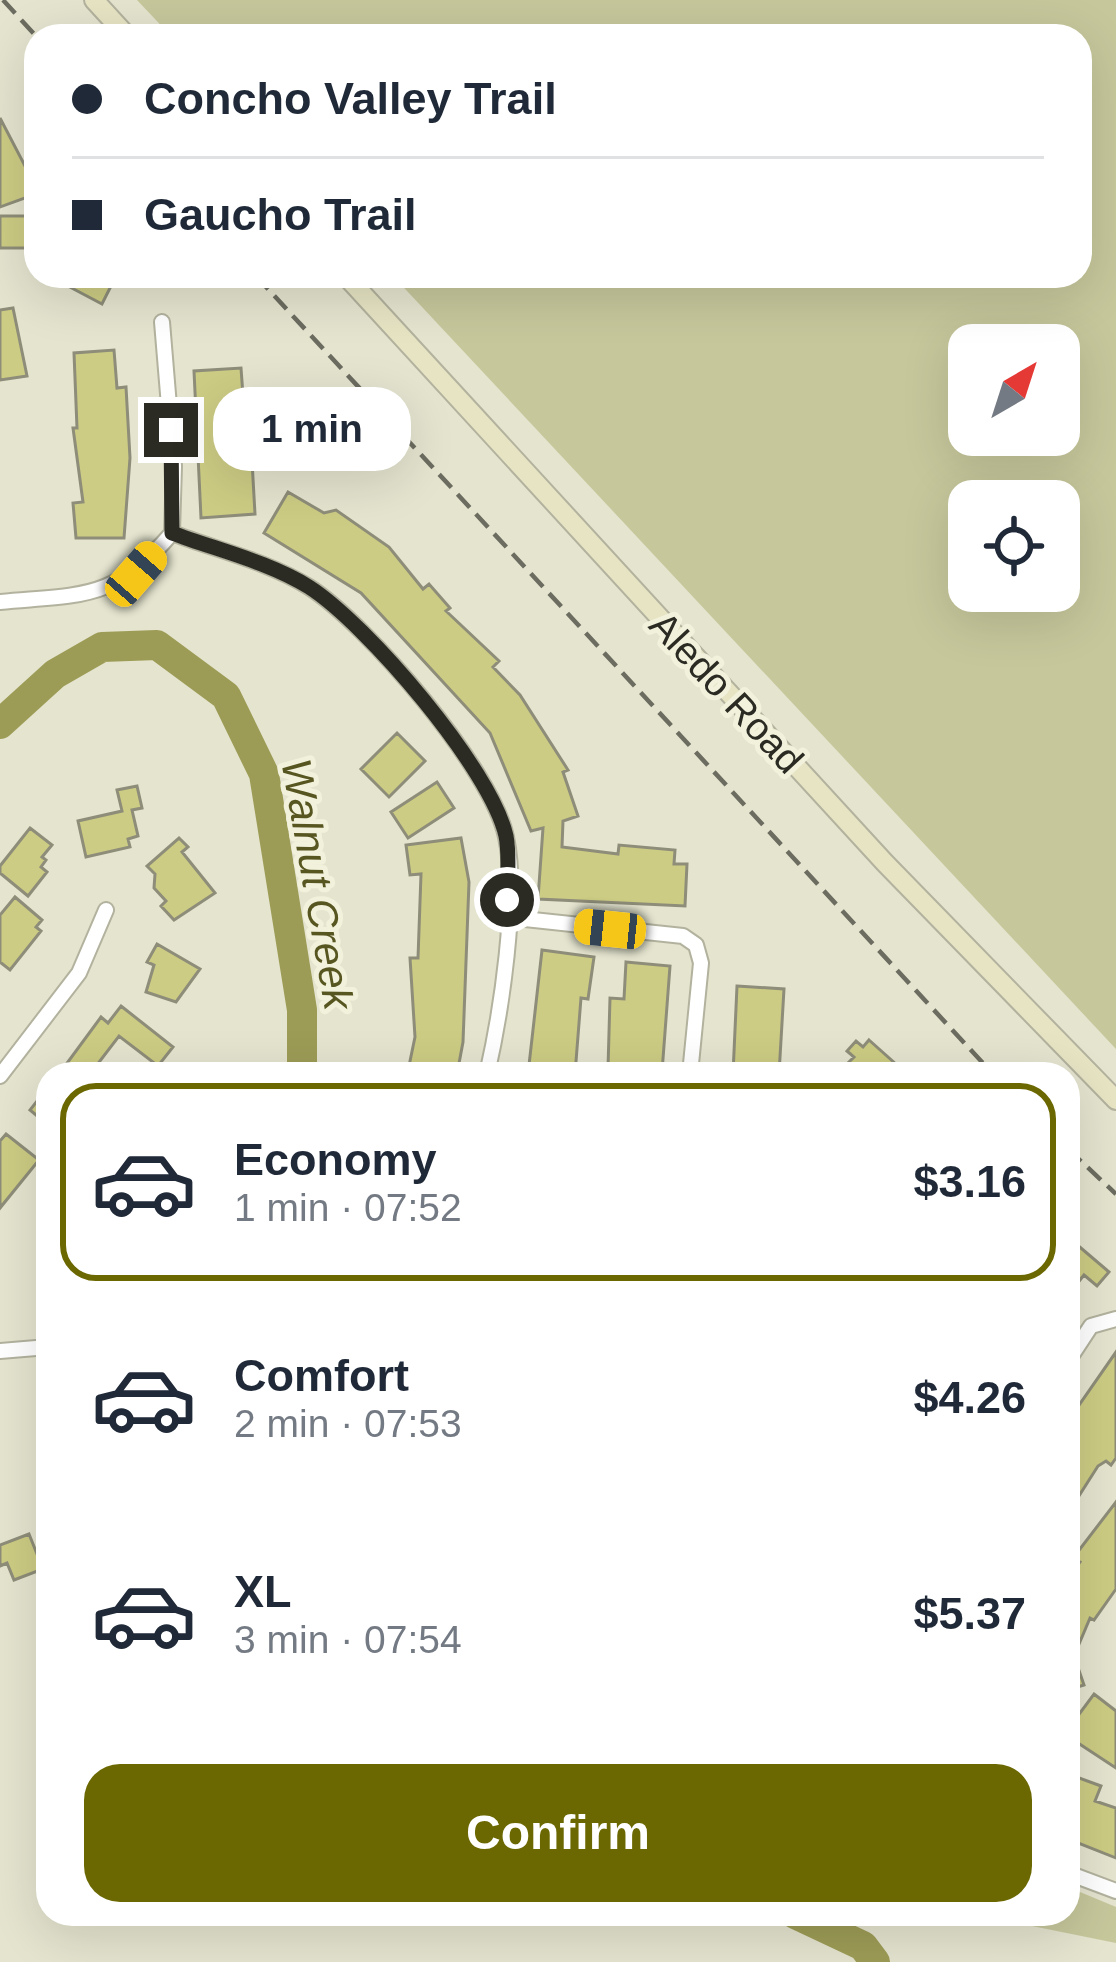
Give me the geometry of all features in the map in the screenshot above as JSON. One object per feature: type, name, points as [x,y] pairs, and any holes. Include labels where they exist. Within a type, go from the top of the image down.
[{"type":"street","points":[[94,0],[116,24]]},
{"type":"street","name":"Aledo Road","points":[[357,288],[885,863],[1079,1062]]},
{"type":"street","points":[[0,602],[97,593],[136,574],[172,533],[173,466],[162,322]]},
{"type":"street","points":[[172,533],[275,571],[319,595],[455,740],[489,790],[506,838],[500,1016],[490,1062]]},
{"type":"street","points":[[0,1076],[80,973],[106,910]]},
{"type":"street","points":[[506,917],[682,936],[696,945],[701,963],[691,1062]]},
{"type":"street","name":"Aledo Road","points":[[1080,1063],[1116,1100]]},
{"type":"street","points":[[1080,1343],[1091,1326],[1116,1319]]},
{"type":"street","points":[[0,1351],[36,1348]]},
{"type":"street","points":[[1080,1878],[1116,1891]]},
{"type":"green space","points":[[137,0],[1116,0],[1116,1049],[404,288],[1092,288],[1092,24],[160,24]]},
{"type":"green space","points":[[1080,1892],[1116,1907],[1116,1943],[1032,1926],[1080,1926]]},
{"type":"building","points":[[0,118],[24,164],[24,198],[0,207]]},
{"type":"building","points":[[0,216],[24,216],[24,248],[0,248]]},
{"type":"building","points":[[72,288],[110,288],[102,304]]},
{"type":"building","points":[[13,308],[27,376],[0,380],[0,310]]},
{"type":"building","points":[[114,350],[117,388],[126,387],[130,458],[124,538],[76,538],[73,503],[83,502],[73,428],[77,428],[74,353]]},
{"type":"building","points":[[241,368],[244,409],[251,409],[248,462],[252,461],[255,514],[201,518],[194,371]]},
{"type":"building","points":[[288,492],[324,513],[336,510],[389,547],[423,589],[429,584],[450,608],[446,611],[499,661],[493,667],[520,695],[568,770],[563,772],[578,816],[563,821],[562,847],[618,854],[619,845],[675,850],[674,864],[687,864],[685,906],[538,899],[543,828],[531,831],[490,733],[361,593],[264,533]]},
{"type":"building","points":[[397,733],[425,761],[389,797],[361,769]]},
{"type":"building","points":[[437,782],[454,808],[408,838],[391,812]]},
{"type":"building","points":[[137,786],[142,808],[132,810],[138,836],[128,839],[130,847],[86,857],[78,821],[122,811],[117,790]]},
{"type":"building","points":[[30,828],[52,845],[42,857],[46,860],[41,867],[47,872],[28,896],[0,873],[0,866]]},
{"type":"building","points":[[179,838],[188,847],[182,852],[215,893],[174,920],[161,906],[166,901],[154,888],[155,874],[147,866]]},
{"type":"building","points":[[461,838],[469,882],[459,1062],[410,1062],[415,1037],[410,958],[418,958],[421,874],[410,875],[406,845]]},
{"type":"building","points":[[15,897],[42,920],[36,927],[41,931],[10,970],[0,962],[0,915]]},
{"type":"building","points":[[157,944],[200,969],[176,1002],[146,992],[154,965],[147,962]]},
{"type":"building","points":[[542,950],[594,957],[588,999],[581,998],[576,1062],[529,1062]]},
{"type":"building","points":[[626,962],[670,966],[663,1062],[608,1062],[610,998],[624,999]]},
{"type":"building","points":[[737,986],[784,989],[780,1062],[734,1062]]},
{"type":"building","points":[[121,1006],[173,1047],[161,1062],[153,1062],[119,1036],[99,1062],[68,1062],[101,1017],[108,1023]]},
{"type":"building","points":[[869,1040],[894,1062],[849,1062],[854,1057],[847,1051],[856,1041],[863,1047]]},
{"type":"building","points":[[6,1134],[36,1158],[36,1164],[0,1208],[0,1141]]},
{"type":"building","points":[[1080,1247],[1109,1272],[1097,1286],[1084,1275],[1080,1280]]},
{"type":"building","points":[[1116,1352],[1116,1458],[1111,1465],[1106,1461],[1098,1466],[1080,1494],[1080,1404]]},
{"type":"building","points":[[1116,1502],[1116,1589],[1094,1620],[1090,1618],[1080,1642],[1080,1562],[1080,1549]]},
{"type":"building","points":[[29,1534],[36,1552],[36,1572],[14,1580],[7,1563],[0,1566],[0,1545]]},
{"type":"building","points":[[1094,1694],[1116,1711],[1116,1768],[1080,1744],[1080,1713]]},
{"type":"building","points":[[1080,1778],[1101,1786],[1095,1801],[1116,1808],[1116,1858],[1080,1844]]},
{"type":"waterway","name":"Walnut Creek","points":[[0,724],[55,674],[102,647],[157,645],[226,696],[264,774],[302,1010],[302,1062]]},
{"type":"waterway","name":"Walnut Creek","points":[[820,1926],[863,1946],[875,1962]]},
{"type":"railway","points":[[3,0],[25,24]]},
{"type":"railway","points":[[267,288],[982,1062]]},
{"type":"railway","points":[[1080,1160],[1116,1194]]},
{"type":"route","points":[[171,430],[172,533],[307,586],[331,604],[388,664],[455,740],[489,790],[506,838],[507,900]]}]
